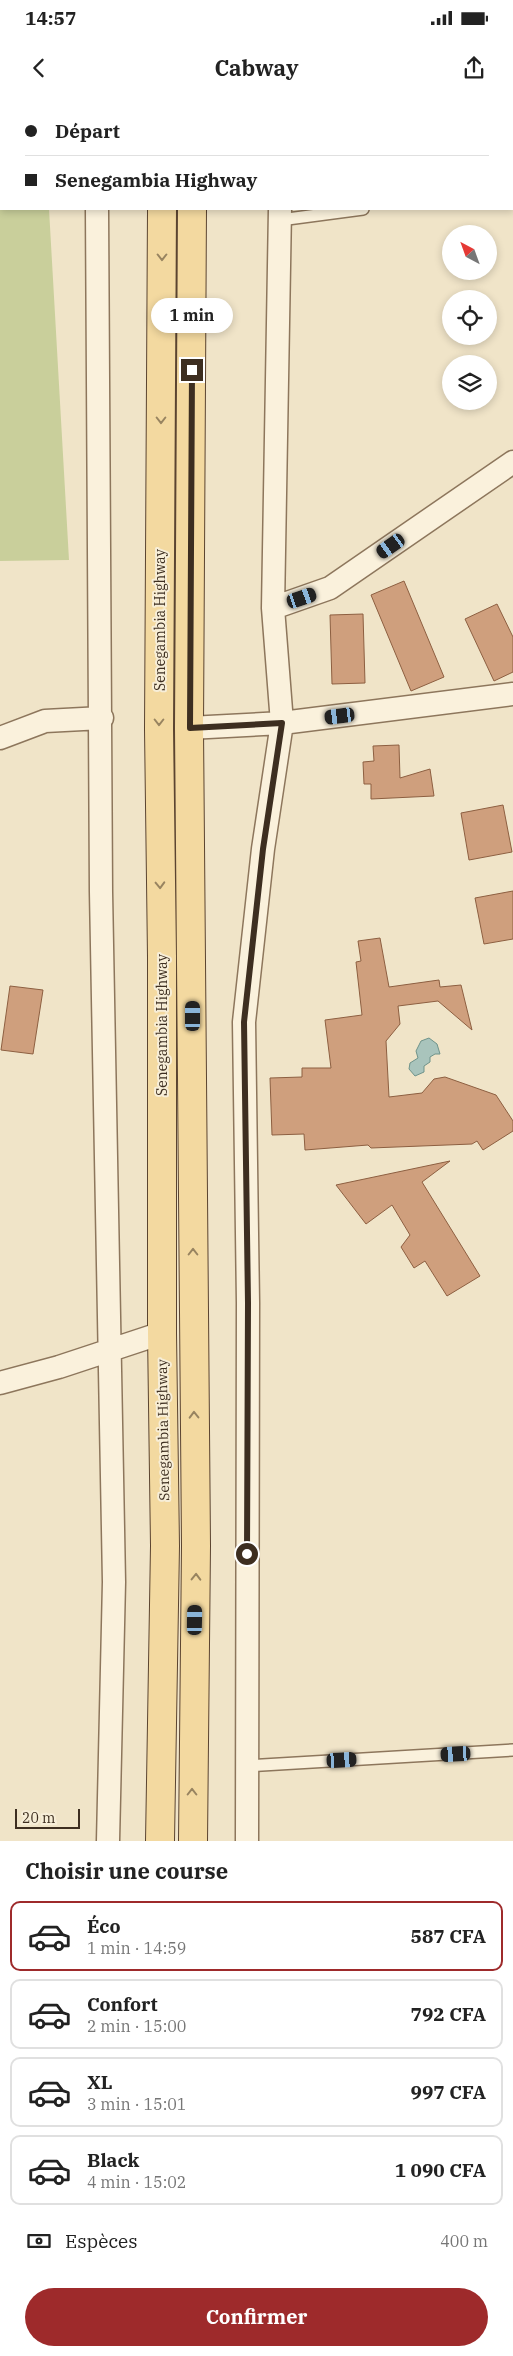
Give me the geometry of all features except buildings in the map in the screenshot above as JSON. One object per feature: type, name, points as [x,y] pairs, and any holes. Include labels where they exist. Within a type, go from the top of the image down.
[{"type":"main road","name":"Senegambia Highway","points":[[160,1841],[165,1546],[159,729],[162,210]]},
{"type":"main road","points":[[192,210],[190,728],[196,1546],[193,1841]]},
{"type":"street","points":[[97,210],[102,718],[101,892],[114,1582],[108,1841]]},
{"type":"street","points":[[247,1841],[248,1303],[244,1022],[263,849],[282,723],[273,608],[280,214]]},
{"type":"street","points":[[273,608],[330,588],[513,462]]},
{"type":"street","points":[[190,728],[282,723],[513,694]]},
{"type":"street","points":[[0,738],[45,721],[102,718]]},
{"type":"street","points":[[0,1383],[162,1333]]},
{"type":"lane","points":[[280,214],[346,210]]},
{"type":"lane","points":[[246,1766],[513,1750]]},
{"type":"green space","points":[[0,210],[49,210],[69,560],[0,561]]},
{"type":"water","points":[[429,1038],[437,1044],[440,1054],[430,1057],[430,1062],[424,1066],[424,1072],[415,1076],[409,1069],[410,1063],[418,1058],[416,1051],[421,1041]]},
{"type":"route","points":[[192,370],[190,728],[282,723],[263,849],[244,1022],[248,1303],[247,1554]]}]
